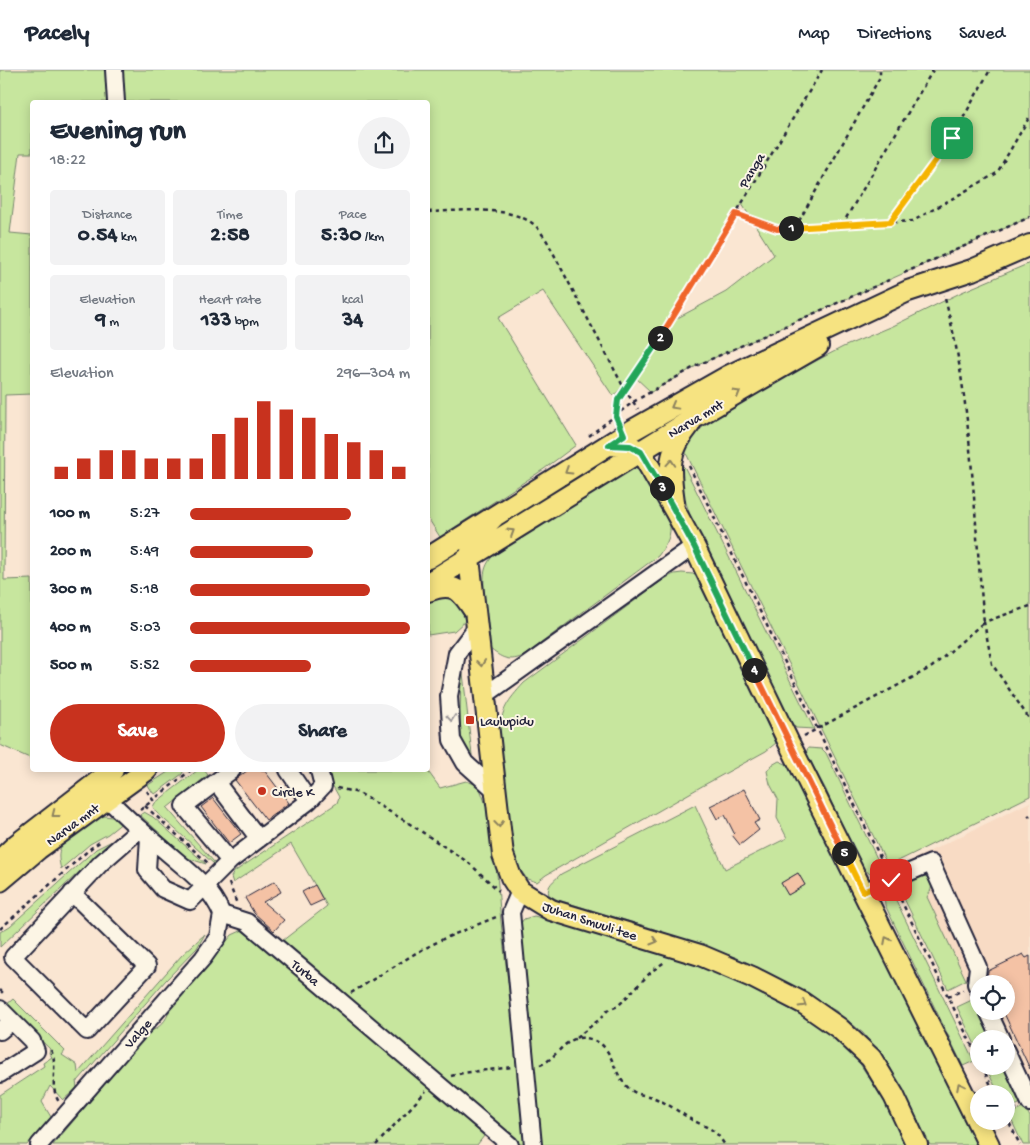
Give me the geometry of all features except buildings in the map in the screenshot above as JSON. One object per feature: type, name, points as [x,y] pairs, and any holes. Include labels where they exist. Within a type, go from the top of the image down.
[{"type":"main road","name":"Narva mnt","points":[[430,582],[694,418],[823,343],[972,270],[1030,244]]},
{"type":"main road","name":"Narva mnt","points":[[430,557],[616,440],[730,375],[908,291],[972,270]]},
{"type":"main road","points":[[675,511],[670,462],[678,439],[694,418]]},
{"type":"main road","points":[[616,440],[641,452],[694,546],[789,743],[989,1145]]},
{"type":"main road","points":[[494,517],[480,531],[474,542],[470,558],[503,855],[511,877],[515,903]]},
{"type":"main road","points":[[430,590],[440,587],[457,590],[462,593],[477,619]]},
{"type":"main road","name":"Narva mnt","points":[[0,860],[16,845],[110,772]]},
{"type":"main road","name":"Narva mnt","points":[[0,882],[38,849],[142,774]]},
{"type":"main road","name":"Juhan Smuuli tee","points":[[515,903],[551,910],[680,948],[752,977],[803,1003],[839,1028],[870,1058],[894,1096],[918,1145]]},
{"type":"street","points":[[114,70],[116,100]]},
{"type":"street","points":[[484,696],[694,546]]},
{"type":"street","points":[[477,619],[457,653],[449,696],[452,740],[465,763],[495,790]]},
{"type":"street","points":[[229,772],[184,806],[230,862]]},
{"type":"street","points":[[289,772],[310,801]]},
{"type":"street","points":[[144,833],[147,870],[163,888],[190,901],[230,862],[320,792],[321,778]]},
{"type":"street","points":[[216,782],[260,839]]},
{"type":"street","points":[[94,784],[144,833],[206,886],[217,902],[222,914]]},
{"type":"street","points":[[72,893],[147,966],[87,1031],[12,956],[72,893],[101,863],[144,833]]},
{"type":"street","points":[[863,892],[931,863],[978,967],[977,975]]},
{"type":"street","points":[[515,903],[525,1066],[533,1145]]},
{"type":"street","name":"Turba","points":[[222,914],[247,922],[510,1145]]},
{"type":"street","name":"Valge","points":[[39,1145],[203,958],[218,937],[222,914]]},
{"type":"street","points":[[0,1009],[6,1026],[32,1041],[36,1051],[0,1074]]},
{"type":"street","points":[[1015,1070],[1030,1103]]},
{"type":"path","name":"Panga","points":[[616,440],[618,400],[670,323],[822,70]]},
{"type":"path","points":[[795,228],[880,77],[880,70]]},
{"type":"path","points":[[842,225],[933,70]]},
{"type":"path","points":[[890,222],[952,138],[990,70]]},
{"type":"path","points":[[736,214],[777,229],[914,221],[997,173],[1030,116]]},
{"type":"path","points":[[430,212],[478,210],[515,215],[537,226],[547,241],[625,390],[641,413]]},
{"type":"path","points":[[942,286],[962,374],[984,622],[992,664],[1030,720]]},
{"type":"path","points":[[687,462],[970,1042]]},
{"type":"path","points":[[789,743],[818,730],[932,667],[984,622],[1030,606]]},
{"type":"path","points":[[142,774],[153,800],[188,772]]},
{"type":"path","points":[[321,778],[359,793],[410,824],[469,863],[515,903],[434,944],[339,1000]]},
{"type":"path","points":[[145,806],[210,865]]},
{"type":"path","points":[[0,929],[91,848],[107,838]]},
{"type":"path","points":[[229,882],[243,921]]},
{"type":"path","points":[[376,1145],[435,1082],[463,1073],[536,1066],[546,1063],[559,1050],[600,1019],[608,1010],[618,1006],[652,971],[680,948]]},
{"type":"path","points":[[575,1039],[585,1038],[604,1045],[609,1052],[613,1067],[620,1079],[634,1092],[653,1098],[716,1133],[725,1145]]},
{"type":"path","points":[[1013,1130],[1020,1145]]},
{"type":"shaded area","points":[[1030,802],[1030,1117],[1010,1075],[1015,1075],[1015,1030],[998,1030],[988,1020],[1015,1020],[1015,975],[970,975],[970,989],[910,861]]},
{"type":"green space","points":[[0,70],[1030,70],[1030,217],[698,365],[651,392],[635,377],[613,396],[543,291],[498,318],[576,445],[544,469],[440,537],[430,521],[430,100],[30,100],[30,153],[20,153],[10,233],[30,235],[30,394],[5,395],[4,580],[30,579],[30,758],[0,745]],"holes":[[[742,204],[774,255],[726,292],[670,322]]]},
{"type":"green space","points":[[1030,263],[1030,796],[888,866],[683,447],[704,426],[785,377],[843,347]]},
{"type":"green space","points":[[680,463],[685,468],[814,729],[796,728],[789,720],[690,515],[679,481]]},
{"type":"green space","points":[[630,468],[637,469],[641,474],[656,497],[670,527],[668,539],[658,556],[525,655],[510,659],[502,657],[489,648],[484,577],[487,564],[497,550]]},
{"type":"green space","points":[[674,574],[693,574],[699,578],[776,743],[766,751],[546,875],[537,882],[527,879],[519,868],[510,848],[499,734],[506,706],[524,683],[664,579]]},
{"type":"green space","points":[[448,596],[455,600],[461,609],[465,621],[454,631],[430,635],[430,599]]},
{"type":"green space","points":[[461,671],[463,673],[471,759],[462,748],[460,721]]},
{"type":"green space","points":[[808,748],[822,749],[826,753],[884,873],[880,875],[870,874],[859,865],[826,790],[806,753]]},
{"type":"green space","points":[[779,761],[792,768],[976,1145],[930,1145],[890,1067],[863,1033],[836,1011],[769,973],[737,958],[648,927],[558,900],[549,895],[550,886],[561,874],[695,805],[725,869],[787,838],[777,818],[778,799],[770,784],[767,771]],"holes":[[[798,873],[805,885],[788,895],[781,883]]]},
{"type":"green space","points":[[168,772],[183,772],[155,794],[148,785]]},
{"type":"green space","points":[[195,772],[206,772],[208,775],[167,808],[214,864],[156,812],[153,807],[155,803]]},
{"type":"green space","points":[[325,772],[428,772],[440,788],[466,781],[478,785],[489,816],[495,852],[501,922],[524,1114],[526,1141],[523,1144],[514,1144],[331,988],[282,941],[327,906],[291,844],[233,883],[231,877],[234,872],[337,803],[339,797]]},
{"type":"green space","points":[[144,812],[153,817],[206,864],[187,858],[140,815]]},
{"type":"green space","points":[[105,816],[118,818],[123,822],[108,834],[90,844],[61,869],[59,861],[60,849],[67,839],[93,820]]},
{"type":"green space","points":[[122,832],[125,835],[117,843],[100,852],[0,947],[0,932],[10,926],[96,849],[112,841]]},
{"type":"green space","points":[[919,875],[927,877],[931,882],[931,889],[927,897],[966,980],[948,989],[897,884]]},
{"type":"green space","points":[[890,888],[970,1053],[970,1063],[963,1066],[885,905],[884,894]]},
{"type":"green space","points":[[534,916],[612,936],[722,973],[812,1021],[831,1034],[855,1056],[886,1104],[908,1145],[541,1145],[529,1036],[520,924],[524,919]]},
{"type":"green space","points":[[243,930],[250,933],[484,1136],[477,1145],[53,1145],[148,1033],[162,1024],[170,1009],[232,935]]},
{"type":"green space","points":[[205,934],[197,948],[76,1081],[77,1088],[63,1100],[50,1086],[42,1102],[51,1117],[27,1145],[0,1145],[0,1095],[44,1066],[43,1063],[52,1057],[49,1053],[50,1049],[5,1006],[13,999],[65,1051],[62,1055],[77,1065],[78,1073],[182,955]]},
{"type":"green space","points":[[970,1001],[970,1020],[984,1020],[989,1030],[970,1030],[970,1034],[957,1007]]},
{"type":"green space","points":[[990,1075],[1010,1075],[1015,1085],[994,1085]]},
{"type":"green space","points":[[1015,1085],[1023,1102],[1015,1106]]},
{"type":"green space","points":[[1025,1107],[1030,1117],[1030,1145],[1023,1145],[1015,1128],[1015,1112]]},
{"type":"place","name":"Laulupidu","points":[[470,720]]},
{"type":"place","name":"Circle K","points":[[262,791]]},
{"type":"route","points":[[891,880],[863,892],[694,546],[647,461],[641,452],[630,446],[609,445],[624,435],[616,416],[618,400],[670,323],[736,214],[777,229],[890,222],[952,138]]}]
